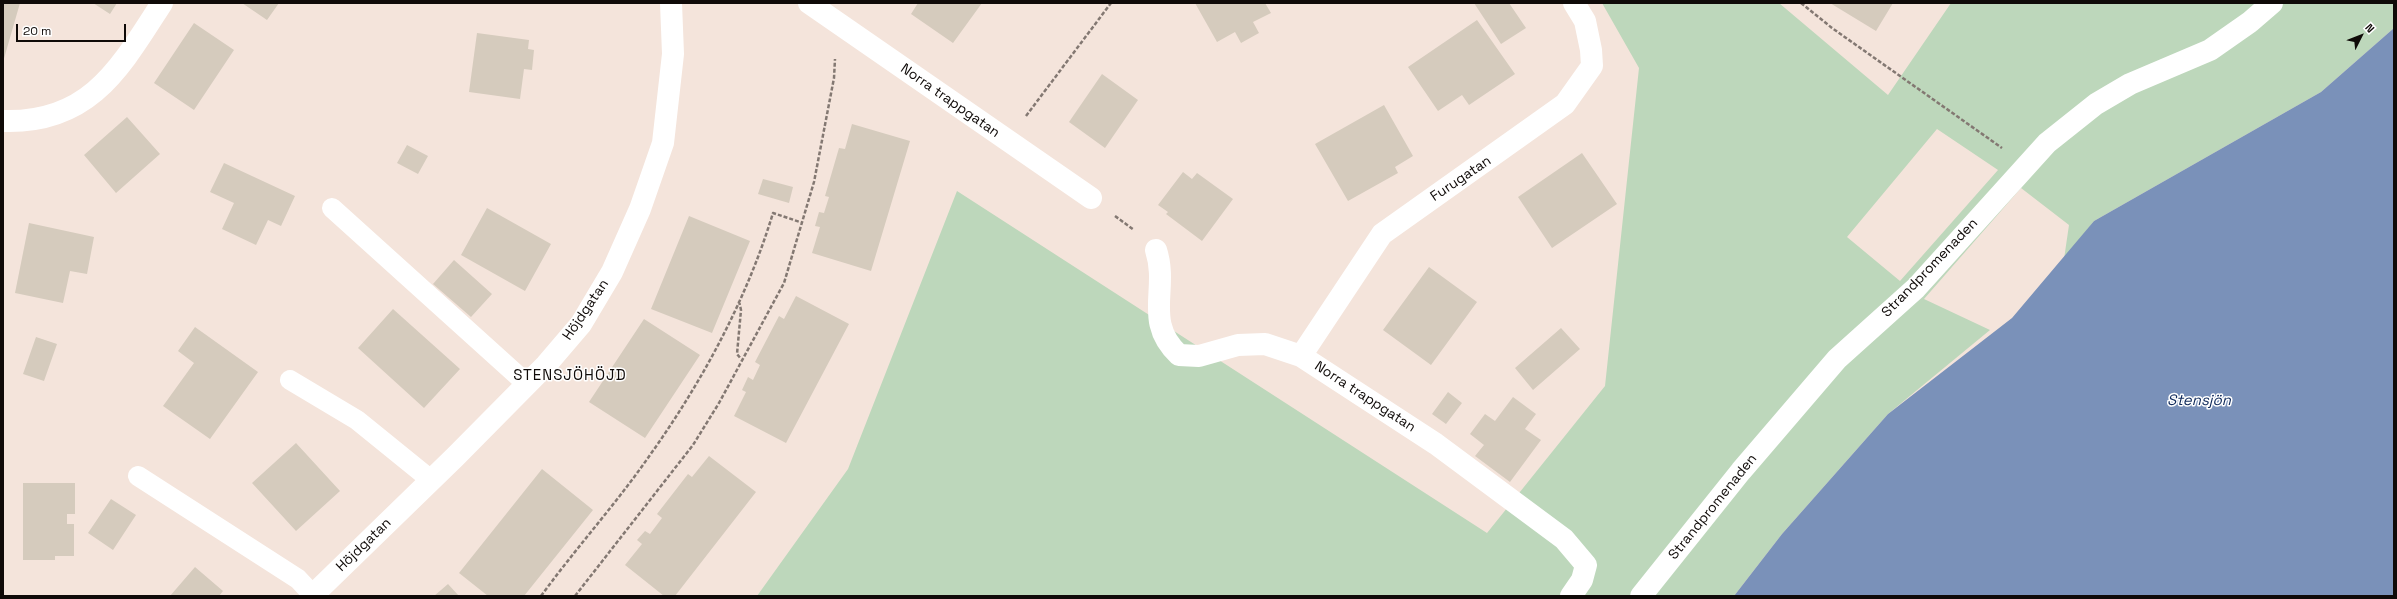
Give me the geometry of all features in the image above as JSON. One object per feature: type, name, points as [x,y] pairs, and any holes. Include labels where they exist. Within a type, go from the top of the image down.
[{"type":"street","points":[[3,121],[28,122],[62,113],[87,99],[112,76],[162,3]]},
{"type":"street","name":"Höjdgatan","points":[[312,595],[431,480],[527,384],[581,324],[612,272],[640,209],[663,143],[673,54],[671,3]]},
{"type":"street","name":"Norra trappgatan","points":[[809,3],[1091,198]]},
{"type":"street","name":"Furugatan","points":[[1301,356],[1382,234],[1565,104],[1592,66],[1591,50],[1585,21],[1574,3]]},
{"type":"street","name":"Strandpromenaden","points":[[1641,596],[1741,470],[1837,359],[1916,288],[2026,164],[2047,143],[2096,104],[2130,84],[2210,50],[2250,22],[2272,3]]},
{"type":"street","name":"Norra trappgatan","points":[[1156,250],[1161,263],[1161,281],[1158,302],[1160,326],[1168,345],[1179,355],[1199,356],[1238,345],[1265,344],[1301,356],[1436,444],[1564,539],[1586,565],[1582,580],[1571,596]]},
{"type":"lane","points":[[332,208],[527,384]]},
{"type":"lane","points":[[290,380],[357,420],[431,480]]},
{"type":"lane","points":[[138,476],[298,579],[312,595]]},
{"type":"path","points":[[1007,141],[1111,3]]},
{"type":"path","points":[[1801,3],[1832,28],[2026,164]]},
{"type":"path","points":[[576,596],[693,445],[719,403],[741,359],[784,283],[803,224],[827,124],[834,78],[835,44],[840,24]]},
{"type":"path","points":[[541,596],[650,455],[701,375],[739,301],[763,246],[773,213],[803,224]]},
{"type":"path","points":[[739,301],[741,310],[737,354],[741,359]]},
{"type":"green space","points":[[1602,3],[1779,3],[1888,95],[1951,3],[2394,3],[2394,28],[2321,92],[2094,221],[2064,259],[2069,225],[2021,188],[1924,299],[1990,330],[1888,414],[1782,534],[1734,596],[757,596],[848,469],[957,191],[1487,533],[1605,386],[1639,68]],"holes":[[[1937,129],[1998,170],[1900,281],[1847,237]]]},
{"type":"water","name":"Stensjön","points":[[2394,28],[2394,596],[1734,596],[1782,534],[1888,414],[2012,318],[2094,221],[2321,92]]},
{"type":"building","points":[[3,3],[20,3],[3,62]]},
{"type":"building","points":[[93,3],[117,3],[110,14]]},
{"type":"building","points":[[242,3],[279,3],[267,20]]},
{"type":"building","points":[[918,3],[982,3],[953,43],[911,14]]},
{"type":"building","points":[[1195,3],[1265,3],[1271,13],[1253,22],[1259,33],[1241,43],[1235,32],[1217,42]]},
{"type":"building","points":[[1474,3],[1509,3],[1526,28],[1501,44]]},
{"type":"building","points":[[1830,3],[1893,3],[1876,31]]},
{"type":"building","points":[[1477,20],[1515,74],[1469,105],[1462,95],[1438,111],[1408,67]]},
{"type":"building","points":[[194,23],[234,50],[194,110],[154,83]]},
{"type":"building","points":[[477,33],[529,40],[528,49],[534,50],[532,70],[524,69],[520,99],[469,92]]},
{"type":"building","points":[[1102,74],[1138,100],[1105,148],[1069,122]]},
{"type":"building","points":[[1384,105],[1413,156],[1395,167],[1398,173],[1348,201],[1315,144]]},
{"type":"building","points":[[127,117],[160,154],[116,193],[84,155]]},
{"type":"building","points":[[852,124],[910,141],[871,271],[812,253],[820,227],[815,226],[819,212],[824,213],[829,197],[825,196],[839,148],[845,149]]},
{"type":"building","points":[[407,145],[428,156],[418,174],[397,163]]},
{"type":"building","points":[[1582,153],[1617,204],[1552,248],[1518,197]]},
{"type":"building","points":[[224,163],[295,196],[281,226],[268,220],[256,245],[222,229],[234,203],[210,192]]},
{"type":"building","points":[[1183,172],[1192,179],[1197,173],[1233,199],[1202,241],[1166,214],[1168,212],[1158,205]]},
{"type":"building","points":[[763,179],[793,187],[789,203],[758,194]]},
{"type":"building","points":[[487,208],[551,244],[525,291],[461,255]]},
{"type":"building","points":[[689,216],[750,241],[712,333],[651,309]]},
{"type":"building","points":[[29,223],[94,237],[87,274],[70,271],[63,303],[15,293]]},
{"type":"building","points":[[454,260],[492,294],[471,317],[433,284]]},
{"type":"building","points":[[1429,267],[1477,302],[1431,365],[1383,330]]},
{"type":"building","points":[[796,296],[849,324],[786,443],[734,416],[746,392],[742,390],[748,377],[753,380],[760,365],[755,362],[779,316],[784,319]]},
{"type":"building","points":[[393,309],[460,369],[424,408],[358,348]]},
{"type":"building","points":[[644,319],[700,355],[645,438],[589,402]]},
{"type":"building","points":[[195,327],[258,372],[210,439],[163,406],[194,363],[178,351]]},
{"type":"building","points":[[1561,328],[1580,349],[1533,390],[1515,368]]},
{"type":"building","points":[[36,337],[57,344],[44,381],[23,374]]},
{"type":"building","points":[[1448,392],[1462,403],[1446,424],[1432,414]]},
{"type":"building","points":[[1513,397],[1536,414],[1525,429],[1541,440],[1510,482],[1475,456],[1484,445],[1470,434],[1485,414],[1495,421]]},
{"type":"building","points":[[296,443],[340,491],[296,531],[252,483]]},
{"type":"building","points":[[709,456],[756,492],[675,596],[664,596],[625,565],[642,544],[637,540],[645,531],[650,534],[662,518],[657,514],[688,474],[692,477]]},
{"type":"building","points":[[542,469],[593,510],[524,596],[488,596],[459,573]]},
{"type":"building","points":[[23,483],[75,483],[75,514],[67,514],[67,524],[74,524],[74,556],[55,556],[55,560],[23,560]]},
{"type":"building","points":[[111,499],[136,515],[113,550],[88,533]]},
{"type":"building","points":[[195,567],[223,591],[219,596],[170,596]]},
{"type":"building","points":[[448,584],[459,596],[434,596]]},
{"type":"district","name":"STENSJÖHÖJD","points":[[570,376]]}]
